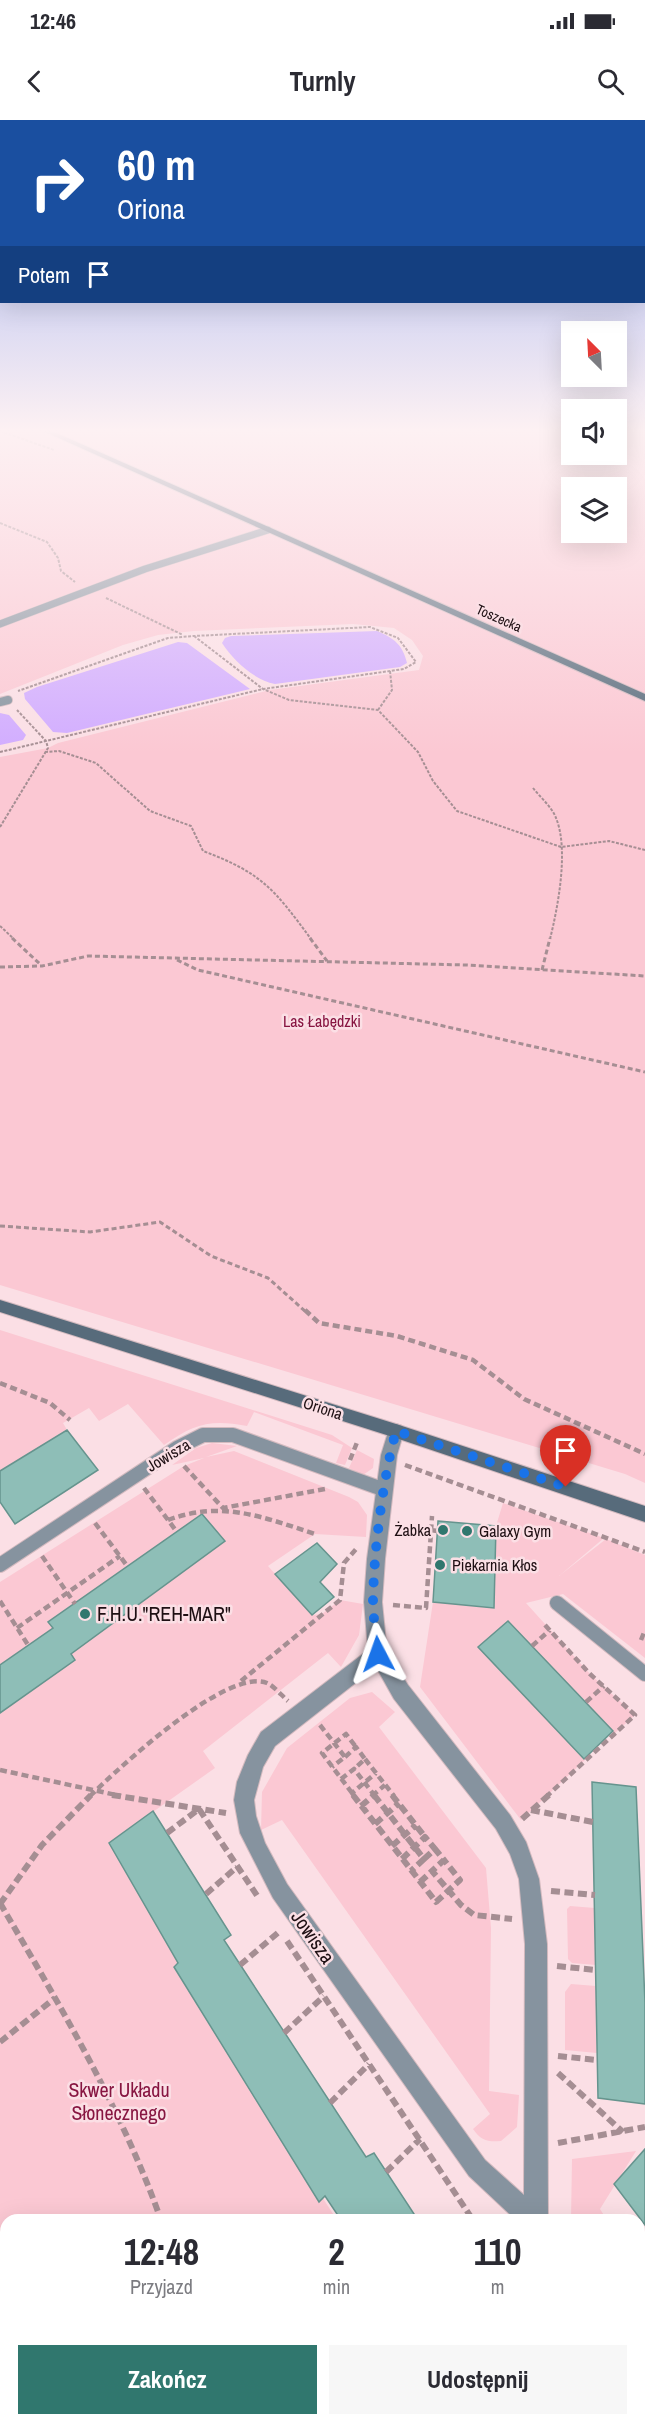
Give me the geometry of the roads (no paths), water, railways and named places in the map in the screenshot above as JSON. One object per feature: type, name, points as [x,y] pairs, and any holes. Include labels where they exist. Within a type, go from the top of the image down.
[{"type":"main road","name":"Toszecka","points":[[287,539],[645,698]]},
{"type":"main road","name":"Oriona","points":[[0,1306],[396,1431],[645,1514]]},
{"type":"street","name":"Jowisza","points":[[396,1431],[389,1455],[373,1602],[378,1654],[400,1692],[508,1831],[519,1849],[529,1879],[536,1944],[535,2214]]},
{"type":"street","name":"Jowisza","points":[[378,1654],[268,1740],[256,1758],[244,1785],[244,1816],[255,1846],[280,1891],[470,2159],[528,2214]]},
{"type":"lane","points":[[0,624],[145,569],[241,539]]},
{"type":"lane","name":"Jowisza","points":[[2,1564],[177,1448],[203,1435],[233,1435],[385,1490]]},
{"type":"lane","points":[[557,1603],[645,1674]]},
{"type":"place","name":"Żabka","points":[[443,1530]]},
{"type":"place","name":"Galaxy Gym","points":[[467,1531]]},
{"type":"place","name":"Piekarnia Kłos","points":[[440,1565]]},
{"type":"place","name":"F.H.U.\"REH-MAR\"","points":[[85,1614]]},
{"type":"park label","name":"Las Łabędzki","points":[[322,1021]]},
{"type":"park label","name":"Skwer Układu Słonecznego","points":[[119,2102]]}]
